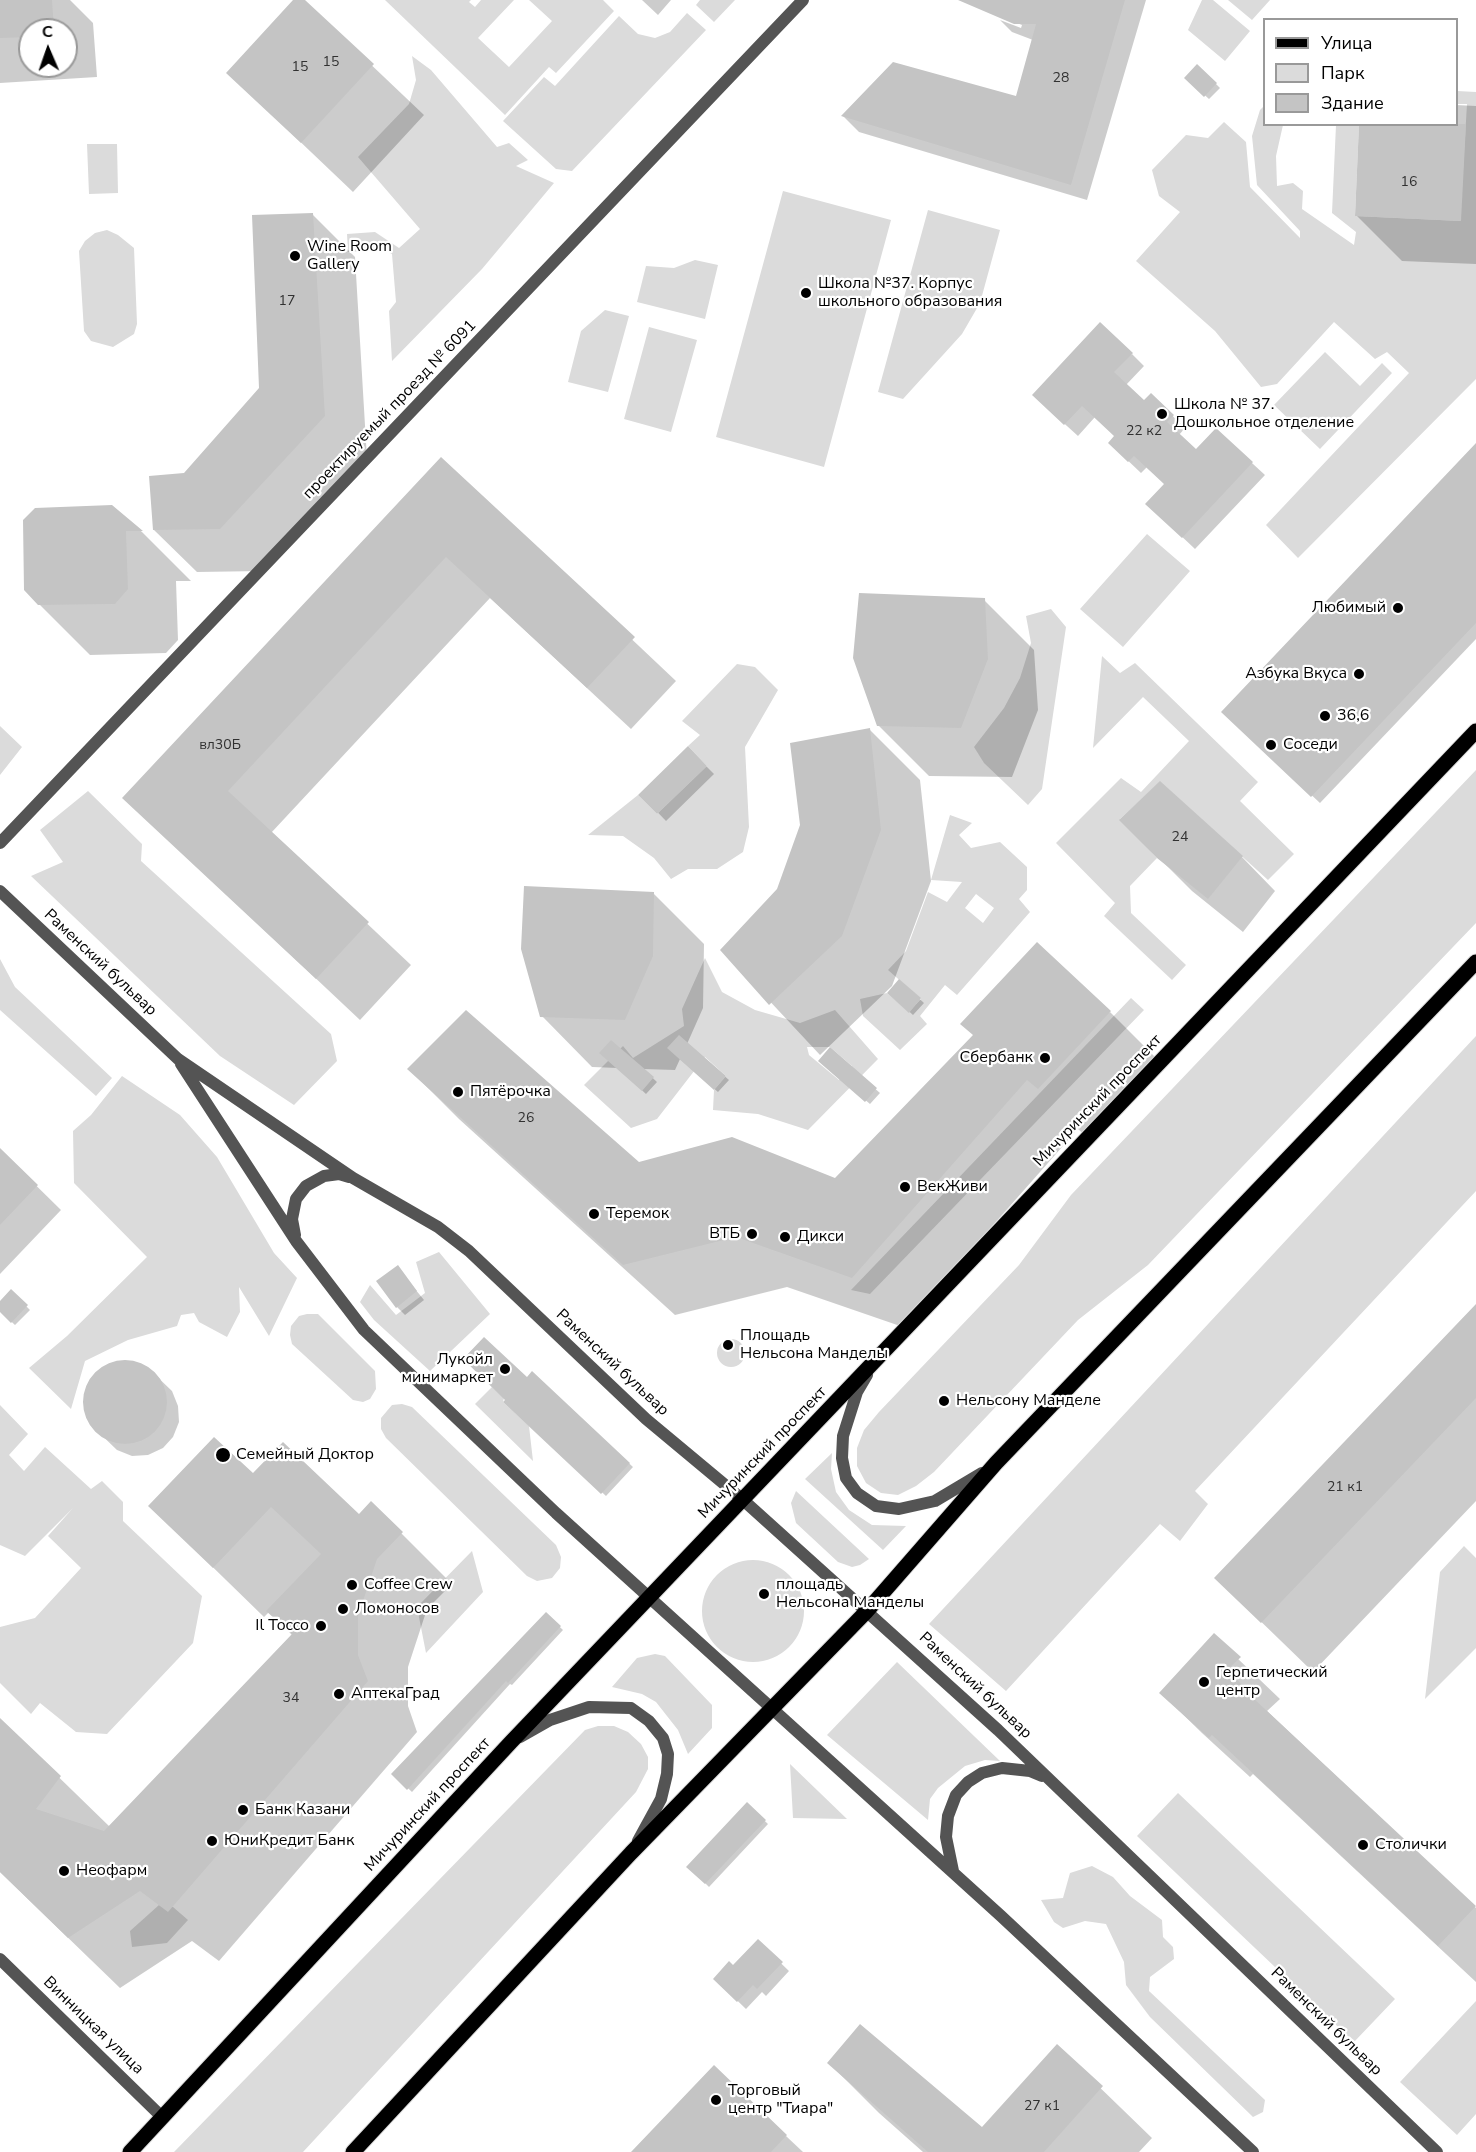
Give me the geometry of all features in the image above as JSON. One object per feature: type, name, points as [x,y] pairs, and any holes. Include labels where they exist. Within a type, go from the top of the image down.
[{"type":"main road","name":"Мичуринский проспект","points":[[130,2152],[511,1742],[1476,731]]},
{"type":"main road","points":[[353,2152],[631,1853],[773,1710],[866,1612],[996,1463],[1476,962]]},
{"type":"street","name":"проектируемый проезд № 6091","points":[[0,843],[804,0]]},
{"type":"street","name":"Раменский бульвар","points":[[0,891],[178,1059],[220,1085],[285,1134],[353,1178],[438,1227],[469,1251],[646,1419],[742,1499],[866,1612],[903,1642],[1437,2152]]},
{"type":"street","name":"Раменский бульвар","points":[[178,1059],[296,1240],[364,1330],[649,1599],[953,1873],[1253,2152]]},
{"type":"street","points":[[296,1240],[292,1219],[296,1199],[306,1186],[324,1176],[339,1174],[353,1178]]},
{"type":"street","points":[[874,1364],[857,1392],[843,1436],[842,1458],[846,1478],[857,1493],[876,1506],[899,1509],[944,1497],[996,1463]]},
{"type":"street","points":[[511,1742],[550,1720],[589,1707],[631,1708],[649,1720],[663,1738],[668,1754],[667,1774],[661,1799],[631,1853]]},
{"type":"street","points":[[953,1873],[946,1837],[948,1816],[956,1795],[968,1782],[982,1773],[1002,1768],[1030,1772],[1048,1779]]},
{"type":"street","name":"Винницкая улица","points":[[0,1959],[162,2117]]},
{"type":"green space","points":[[385,0],[471,0],[469,2],[475,7],[481,0],[514,0],[478,38],[509,67],[552,21],[529,0],[603,0],[614,11],[556,73],[549,67],[505,115]]},
{"type":"green space","points":[[700,0],[735,0],[714,22],[696,5]]},
{"type":"green space","points":[[1202,0],[1213,0],[1250,31],[1225,61],[1188,30]]},
{"type":"green space","points":[[1228,0],[1270,0],[1252,20]]},
{"type":"green space","points":[[687,13],[706,30],[572,171],[556,169],[503,121],[544,77],[555,86],[619,16],[638,34],[655,38],[670,32]]},
{"type":"green space","points":[[412,56],[431,70],[497,147],[509,143],[528,160],[516,166],[554,183],[482,269],[392,361],[389,311],[396,302],[392,254],[384,250],[348,252],[347,234],[375,232],[399,248],[420,229],[358,157],[409,104],[416,80]]},
{"type":"green space","points":[[1458,91],[1476,92],[1476,379],[1298,558],[1266,525],[1409,373],[1387,352],[1375,359],[1334,322],[1277,384],[1261,387],[1215,331],[1136,261],[1180,212],[1159,196],[1152,170],[1186,135],[1208,138],[1224,122],[1246,142],[1250,187],[1300,238],[1300,231],[1257,185],[1252,136],[1263,107],[1263,126],[1283,126],[1276,156],[1277,186],[1293,183],[1303,191],[1302,209],[1354,245],[1356,232],[1332,213],[1336,126],[1359,126],[1355,216],[1460,221],[1467,104],[1458,104]]},
{"type":"green space","points":[[87,144],[117,144],[118,193],[89,194]]},
{"type":"green space","points":[[783,191],[891,220],[824,467],[716,437]]},
{"type":"green space","points":[[928,210],[1000,230],[980,303],[962,334],[903,399],[878,392]]},
{"type":"green space","points":[[107,230],[118,235],[134,248],[137,324],[134,334],[113,347],[91,341],[84,331],[79,251],[85,241],[95,233]]},
{"type":"green space","points":[[695,260],[718,265],[705,319],[637,302],[646,266],[674,268]]},
{"type":"green space","points":[[605,310],[629,316],[608,392],[568,382],[581,331]]},
{"type":"green space","points":[[649,327],[697,340],[671,432],[624,419]]},
{"type":"green space","points":[[1325,352],[1360,386],[1382,363],[1392,373],[1320,449],[1274,405]]},
{"type":"green space","points":[[1147,534],[1190,571],[1123,647],[1080,609]]},
{"type":"green space","points":[[1051,609],[1066,627],[1042,789],[1028,805],[984,763],[974,747],[1004,708],[1020,678],[1031,643],[1026,616]]},
{"type":"green space","points":[[1102,656],[1120,673],[1135,663],[1258,782],[1240,801],[1294,854],[1268,880],[1160,782],[1120,819],[1157,858],[1130,886],[1131,913],[1186,965],[1172,980],[1104,916],[1115,903],[1056,843],[1121,778],[1141,792],[1189,741],[1143,697],[1093,748]]},
{"type":"green space","points":[[737,664],[755,667],[778,690],[745,747],[749,827],[743,852],[717,869],[688,869],[671,879],[654,858],[623,836],[588,835],[638,795],[657,814],[707,766],[688,746],[700,735],[682,721]]},
{"type":"green space","points":[[0,726],[22,747],[0,775]]},
{"type":"green space","points":[[1476,770],[1476,923],[1148,1265],[1078,1320],[934,1472],[916,1486],[898,1495],[881,1493],[866,1483],[857,1466],[857,1448],[864,1430],[879,1412],[1019,1265],[1071,1195]]},
{"type":"green space","points":[[88,791],[142,844],[141,861],[331,1034],[337,1061],[294,1105],[220,1056],[31,876],[63,862],[40,830]]},
{"type":"green space","points":[[950,815],[972,823],[959,835],[971,848],[1000,842],[1027,867],[1027,890],[1019,899],[1030,912],[957,995],[945,985],[920,1016],[927,1024],[900,1050],[863,1016],[860,999],[887,993],[909,1012],[921,999],[888,970],[906,951],[928,892],[947,902],[962,882],[931,880]],"holes":[[[976,894],[994,908],[983,923],[965,908]]]},
{"type":"green space","points":[[705,958],[722,992],[755,1010],[800,1023],[835,1010],[878,1059],[808,1130],[758,1114],[713,1110],[714,1090],[726,1076],[705,1057],[657,1119],[631,1128],[584,1085],[623,1046],[633,1058],[684,1026],[682,1009]],"holes":[[[807,1047],[830,1047],[852,1066],[839,1080],[809,1055]]]},
{"type":"green space","points":[[0,959],[15,987],[112,1078],[96,1096],[0,1010]]},
{"type":"green space","points":[[1131,998],[1144,1010],[870,1294],[851,1290]]},
{"type":"green space","points":[[1476,1036],[1476,1191],[1195,1491],[1208,1504],[1180,1541],[1160,1524],[1006,1691],[929,1624]]},
{"type":"green space","points":[[122,1076],[180,1115],[217,1157],[274,1253],[297,1278],[269,1336],[239,1287],[240,1312],[227,1337],[199,1322],[194,1313],[181,1315],[177,1326],[128,1340],[85,1361],[71,1409],[29,1368],[67,1336],[147,1257],[74,1183],[73,1131],[91,1115]]},
{"type":"green space","points":[[439,1252],[490,1314],[430,1371],[374,1320],[360,1302],[370,1285],[396,1315],[425,1293],[416,1262]]},
{"type":"green space","points":[[318,1314],[375,1371],[376,1389],[370,1399],[363,1402],[353,1400],[292,1344],[291,1326],[299,1316]]},
{"type":"green space","points":[[731,1339],[741,1343],[745,1353],[741,1363],[731,1367],[721,1363],[717,1353],[721,1343]]},
{"type":"green space","points":[[492,1387],[504,1398],[503,1402],[529,1426],[533,1461],[475,1404]]},
{"type":"green space","points":[[402,1404],[412,1407],[556,1545],[561,1557],[560,1568],[552,1578],[537,1581],[527,1576],[386,1438],[381,1429],[381,1418],[392,1405]]},
{"type":"green space","points":[[0,1405],[28,1434],[9,1455],[24,1471],[45,1447],[91,1489],[102,1481],[123,1502],[123,1521],[202,1596],[193,1643],[107,1734],[76,1732],[40,1703],[31,1714],[0,1683],[0,1627],[35,1618],[81,1568],[48,1536],[73,1508],[25,1556],[0,1545]]},
{"type":"green space","points":[[832,1453],[831,1469],[836,1492],[849,1510],[872,1525],[906,1526],[883,1550],[805,1479]]},
{"type":"green space","points":[[796,1491],[869,1559],[852,1567],[838,1562],[796,1523],[791,1503]]},
{"type":"green space","points":[[1464,1546],[1476,1558],[1476,1648],[1425,1699],[1440,1572]]},
{"type":"green space","points":[[472,1551],[483,1592],[426,1653],[417,1607]]},
{"type":"green space","points":[[753,1560],[773,1564],[789,1575],[800,1591],[804,1611],[800,1631],[789,1647],[773,1658],[753,1662],[733,1658],[717,1647],[706,1631],[702,1611],[706,1591],[717,1575],[733,1564]]},
{"type":"green space","points":[[655,1654],[665,1656],[712,1705],[712,1728],[688,1754],[678,1730],[656,1702],[642,1694],[612,1687],[637,1658]]},
{"type":"green space","points":[[897,1662],[1000,1761],[985,1760],[965,1766],[938,1788],[930,1799],[928,1820],[827,1735]]},
{"type":"green space","points":[[598,1726],[614,1726],[628,1732],[641,1744],[648,1757],[648,1769],[636,1792],[303,2152],[174,2152],[585,1730]]},
{"type":"green space","points":[[790,1764],[847,1819],[793,1818]]},
{"type":"green space","points":[[1178,1793],[1395,1999],[1354,2042],[1137,1836]]},
{"type":"green space","points":[[1092,1866],[1113,1877],[1130,1896],[1162,1920],[1163,1937],[1173,1947],[1174,1959],[1150,1977],[1149,1991],[1265,2100],[1263,2112],[1253,2117],[1150,2017],[1126,1985],[1124,1962],[1106,1924],[1085,1921],[1063,1928],[1054,1922],[1041,1900],[1063,1898],[1070,1873]]},
{"type":"green space","points":[[159,1905],[173,1907],[188,1920],[167,1943],[132,1947],[130,1931]]},
{"type":"green space","points":[[1476,2001],[1476,2114],[1457,2135],[1400,2082]]},
{"type":"building","points":[[0,0],[52,0],[53,18],[18,18],[18,37],[0,38]]},
{"type":"building","points":[[293,0],[305,0],[374,64],[301,143],[226,73]]},
{"type":"building","points":[[958,0],[1125,0],[1071,185],[841,116],[893,62],[1016,96],[1036,24],[1014,24]]},
{"type":"building","points":[[1197,64],[1217,83],[1204,97],[1184,78]]},
{"type":"building","points":[[1458,124],[1466,124],[1461,221],[1355,216],[1359,126],[1458,126]]},
{"type":"building","points":[[313,213],[325,416],[220,529],[153,530],[149,476],[184,473],[259,388],[252,215]]},
{"type":"building","points":[[1100,322],[1133,353],[1114,372],[1144,400],[1151,393],[1174,415],[1167,422],[1196,449],[1216,428],[1253,462],[1182,538],[1145,504],[1164,484],[1134,456],[1128,462],[1108,443],[1114,436],[1082,406],[1064,425],[1032,395]]},
{"type":"building","name":"Любимый","points":[[1476,443],[1476,623],[1311,797],[1221,712]]},
{"type":"building","points":[[441,457],[635,637],[587,688],[446,557],[228,791],[369,922],[316,979],[122,798]]},
{"type":"building","points":[[112,505],[143,531],[126,531],[128,589],[115,604],[38,605],[24,590],[23,520],[35,508]]},
{"type":"building","points":[[859,593],[985,598],[988,659],[961,728],[877,726],[853,658]]},
{"type":"building","points":[[870,728],[881,830],[842,936],[769,1005],[720,950],[777,889],[800,825],[790,743]]},
{"type":"building","points":[[688,746],[707,766],[657,814],[638,795]]},
{"type":"building","points":[[1160,781],[1243,856],[1208,899],[1157,858],[1119,820]]},
{"type":"building","points":[[524,886],[654,892],[653,956],[625,1020],[540,1017],[521,949]]},
{"type":"building","points":[[1037,942],[1111,1011],[1038,1089],[1027,1080],[852,1278],[736,1237],[623,1265],[407,1069],[466,1010],[639,1162],[732,1137],[835,1178],[973,1035],[960,1024]]},
{"type":"building","points":[[899,979],[921,998],[909,1013],[887,993]]},
{"type":"building","points":[[679,1035],[726,1076],[714,1090],[667,1048]]},
{"type":"building","points":[[611,1040],[654,1077],[642,1091],[599,1053]]},
{"type":"building","points":[[830,1047],[877,1088],[865,1102],[818,1061]]},
{"type":"building","points":[[0,1148],[38,1185],[0,1225]]},
{"type":"building","points":[[398,1265],[417,1291],[396,1308],[376,1281]]},
{"type":"building","points":[[11,1289],[28,1305],[11,1323],[0,1312],[0,1301]]},
{"type":"building","points":[[1476,1304],[1476,1398],[1261,1623],[1214,1578]]},
{"type":"building","points":[[484,1337],[527,1377],[532,1371],[630,1463],[601,1494],[503,1402],[505,1400],[463,1359]]},
{"type":"building","points":[[117,1360],[133,1360],[149,1367],[160,1378],[167,1394],[164,1418],[155,1432],[133,1444],[117,1444],[101,1437],[90,1426],[83,1410],[83,1394],[90,1378],[101,1367]]},
{"type":"building","points":[[214,1437],[253,1473],[283,1442],[359,1514],[371,1501],[403,1532],[377,1559],[358,1616],[358,1655],[368,1681],[168,1912],[140,1891],[68,1938],[0,1872],[0,1718],[61,1776],[36,1809],[104,1831],[292,1634],[266,1611],[321,1554],[271,1507],[213,1568],[148,1506]]},
{"type":"building","points":[[546,1612],[561,1626],[508,1683],[506,1681],[407,1790],[391,1774]]},
{"type":"building","points":[[1214,1633],[1241,1657],[1227,1670],[1254,1696],[1252,1697],[1476,1906],[1438,1946],[1212,1735],[1209,1738],[1159,1693]]},
{"type":"building","points":[[747,1802],[766,1820],[705,1884],[686,1867]]},
{"type":"building","points":[[758,1939],[783,1962],[757,1989],[753,1985],[737,2002],[713,1979],[729,1961],[733,1965]]},
{"type":"building","points":[[860,2024],[982,2127],[1057,2044],[1103,2086],[1044,2152],[928,2152],[827,2063]]},
{"type":"building","name":"Торговый центр \"Тиара\"","points":[[714,2065],[787,2135],[771,2152],[631,2152]]},
{"type":"place","name":"Wine Room Gallery","points":[[295,256]]},
{"type":"place","name":"Школа №37. Корпус школьного образования","points":[[806,293]]},
{"type":"place","name":"Школа № 37. Дошкольное отделение","points":[[1162,414]]},
{"type":"place","name":"Любимый","points":[[1398,608]]},
{"type":"place","name":"Азбука Вкуса","points":[[1359,674]]},
{"type":"place","name":"36,6","points":[[1325,716]]},
{"type":"place","name":"Соседи","points":[[1271,745]]},
{"type":"place","name":"Сбербанк","points":[[1045,1058]]},
{"type":"place","name":"Пятёрочка","points":[[458,1092]]},
{"type":"place","name":"ВекЖиви","points":[[905,1187]]},
{"type":"place","name":"Теремок","points":[[594,1214]]},
{"type":"place","name":"ВТБ","points":[[752,1234]]},
{"type":"place","name":"Дикси","points":[[785,1237]]},
{"type":"place","name":"Площадь Нельсона Манделы","points":[[728,1345]]},
{"type":"place","name":"Лукойл минимаркет","points":[[505,1369]]},
{"type":"place","name":"Нельсону Манделе","points":[[944,1401]]},
{"type":"place","name":"Семейный Доктор","points":[[223,1455]]},
{"type":"place","name":"Coffee Crew","points":[[352,1585]]},
{"type":"place","name":"площадь Нельсона Манделы","points":[[764,1594]]},
{"type":"place","name":"Ломоносов","points":[[343,1609]]},
{"type":"place","name":"Il Tocco","points":[[321,1626]]},
{"type":"place","name":"Герпетический центр","points":[[1204,1682]]},
{"type":"place","name":"АптекаГрад","points":[[339,1694]]},
{"type":"place","name":"Банк Казани","points":[[243,1810]]},
{"type":"place","name":"ЮниКредит Банк","points":[[212,1841]]},
{"type":"place","name":"Столички","points":[[1363,1845]]},
{"type":"place","name":"Неофарм","points":[[64,1871]]},
{"type":"place","name":"Торговый центр \"Тиара\"","points":[[716,2100]]}]
